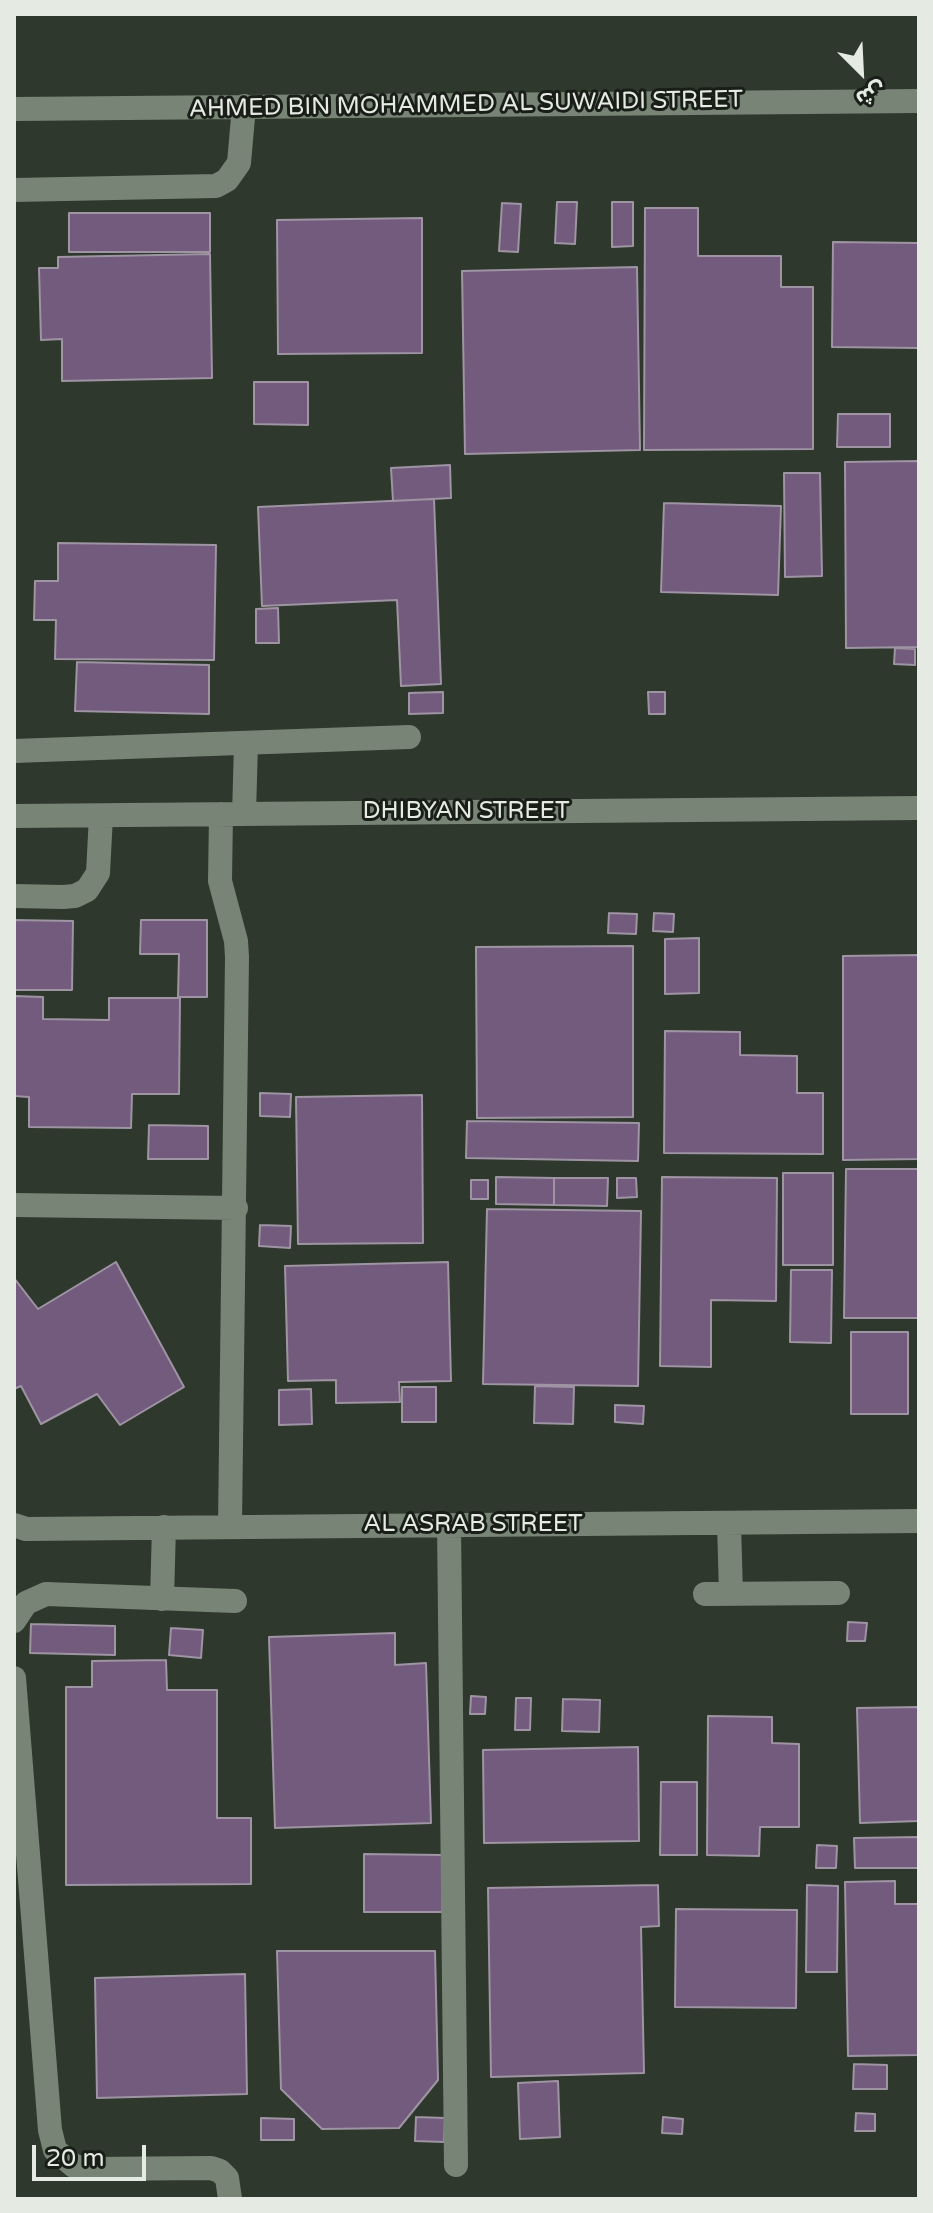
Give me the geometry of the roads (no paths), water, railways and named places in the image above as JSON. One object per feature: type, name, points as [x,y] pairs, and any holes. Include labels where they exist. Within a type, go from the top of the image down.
[{"type":"street","name":"AHMED BIN MOHAMMED AL SUWAIDI STREET","points":[[14,109],[919,101]]},
{"type":"street","points":[[14,190],[216,186],[227,180],[239,163],[244,106]]},
{"type":"street","points":[[14,751],[409,737]]},
{"type":"street","points":[[230,1526],[237,957],[236,941],[220,881],[246,744]]},
{"type":"street","name":"DHIBYAN STREET","points":[[14,816],[919,808]]},
{"type":"street","points":[[14,896],[63,897],[87,890],[98,873],[101,816]]},
{"type":"street","points":[[14,1205],[236,1208]]},
{"type":"street","name":"AL ASRAB STREET","points":[[18,1530],[919,1521]]},
{"type":"street","points":[[729,1523],[731,1594]]},
{"type":"street","points":[[449,1525],[456,2165]]},
{"type":"street","points":[[162,1599],[164,1527]]},
{"type":"street","points":[[705,1594],[838,1593]]},
{"type":"street","points":[[14,1621],[26,1603],[46,1594],[235,1601]]},
{"type":"street","points":[[14,1678],[50,2130],[55,2150],[74,2166],[88,2169],[211,2168],[227,2178],[230,2199]]}]
